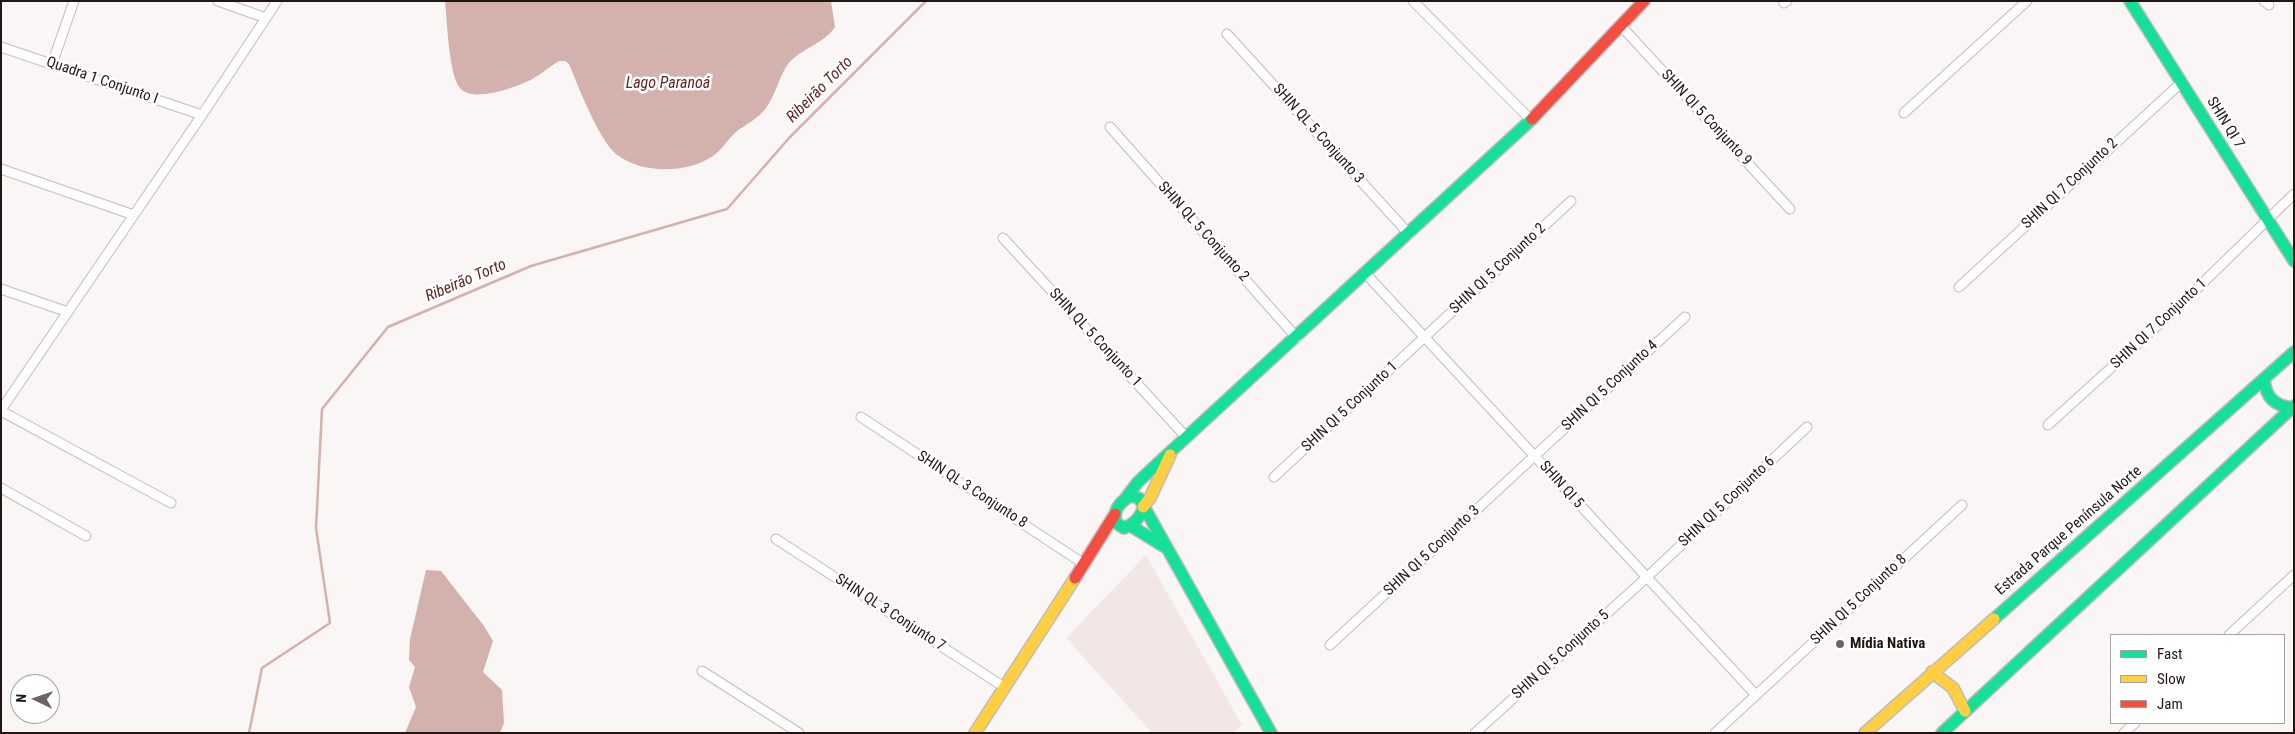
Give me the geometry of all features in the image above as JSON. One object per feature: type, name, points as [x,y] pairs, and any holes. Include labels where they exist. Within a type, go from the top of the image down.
[{"type":"street","points":[[52,64],[74,1]]},
{"type":"street","points":[[218,1],[266,18]]},
{"type":"street","points":[[171,503],[1,410],[202,115],[277,1]]},
{"type":"street","points":[[1413,1],[1531,120]]},
{"type":"street","points":[[975,733],[1114,514],[1138,482],[1297,338],[1531,120],[1644,1]]},
{"type":"street","points":[[1904,113],[2027,1]]},
{"type":"street","name":"SHIN QI 7","points":[[2130,1],[2294,261]]},
{"type":"street","name":"SHIN QI 5 Conjunto 9","points":[[1621,26],[1790,209]]},
{"type":"street","name":"SHIN QL 5 Conjunto 3","points":[[1227,34],[1409,234]]},
{"type":"street","name":"Quadra 1 Conjunto I","points":[[1,47],[202,115]]},
{"type":"street","name":"SHIN QI 7 Conjunto 2","points":[[1959,287],[2182,82]]},
{"type":"street","name":"SHIN QL 5 Conjunto 2","points":[[1110,127],[1297,338]]},
{"type":"street","points":[[1,169],[134,215]]},
{"type":"street","name":"SHIN QI 7 Conjunto 1","points":[[2048,425],[2176,309],[2294,194]]},
{"type":"street","name":"SHIN QI 5 Conjunto 2","points":[[1425,337],[1571,201]]},
{"type":"street","name":"SHIN QL 5 Conjunto 1","points":[[1003,238],[1187,438]]},
{"type":"street","name":"SHIN QI 5","points":[[1366,274],[1756,695]]},
{"type":"street","points":[[1,289],[68,312]]},
{"type":"street","name":"SHIN QI 5 Conjunto 4","points":[[1534,456],[1685,317]]},
{"type":"street","name":"SHIN QI 5 Conjunto 1","points":[[1274,477],[1425,337]]},
{"type":"street","name":"Estrada Parque Península Norte","points":[[1865,733],[2294,352]]},
{"type":"street","points":[[2264,380],[2264,390],[2271,403],[2278,406],[2293,407]]},
{"type":"street","points":[[1942,733],[2293,407]]},
{"type":"street","name":"SHIN QL 3 Conjunto 8","points":[[861,417],[1084,564]]},
{"type":"street","name":"SHIN QI 5 Conjunto 6","points":[[1646,578],[1807,427]]},
{"type":"street","points":[[1091,553],[1125,526],[1136,522],[1150,498],[1171,453]]},
{"type":"street","name":"SHIN QI 5 Conjunto 3","points":[[1330,645],[1534,456]]},
{"type":"street","points":[[1,488],[86,536]]},
{"type":"street","points":[[1125,499],[1135,496],[1139,498],[1143,508],[1150,514],[1165,547],[1271,733]]},
{"type":"street","name":"SHIN QI 5 Conjunto 8","points":[[1715,733],[1962,505]]},
{"type":"street","points":[[1114,514],[1116,523],[1165,547]]},
{"type":"street","name":"SHIN QL 3 Conjunto 7","points":[[776,539],[1004,687]]},
{"type":"street","points":[[2230,634],[2294,575]]},
{"type":"street","name":"SHIN QI 5 Conjunto 5","points":[[1475,733],[1646,578]]},
{"type":"street","points":[[702,671],[798,733]]},
{"type":"street","points":[[1932,672],[1951,684],[1958,692],[1965,711]]},
{"type":"street","points":[[2124,733],[2134,724]]},
{"type":"shaded area","points":[[1146,555],[1242,725],[1233,733],[1152,733],[1066,638]]},
{"type":"water","name":"Lago Paranoá","points":[[445,1],[831,1],[835,27],[824,38],[791,61],[783,72],[772,98],[763,112],[736,132],[716,154],[690,166],[664,169],[651,168],[626,161],[609,147],[589,112],[569,64],[565,61],[559,61],[520,85],[493,93],[474,94],[460,88],[453,72]]},
{"type":"water","points":[[426,570],[441,571],[484,626],[493,641],[483,672],[502,690],[504,723],[500,733],[405,733],[416,707],[409,687],[415,667],[409,660],[410,639]]},
{"type":"waterway","name":"Ribeirão Torto","points":[[249,733],[262,668],[330,623],[316,528],[322,409],[388,327],[531,266],[727,209],[790,137],[926,1]]},
{"type":"traffic: fast","points":[[2130,1],[2294,261]]},
{"type":"traffic: fast","points":[[1125,499],[1138,482],[1155,466],[1532,119]]},
{"type":"traffic: fast","points":[[1994,619],[2294,352]]},
{"type":"traffic: fast","points":[[2264,379],[2269,396],[2276,403],[2292,408]]},
{"type":"traffic: fast","points":[[1942,733],[2294,406]]},
{"type":"traffic: fast","points":[[1143,509],[1136,521],[1128,526],[1124,528],[1116,523],[1115,514],[1120,504],[1130,496],[1139,498],[1271,733]]},
{"type":"traffic: fast","points":[[1131,526],[1165,547]]},
{"type":"traffic: slow","points":[[1143,507],[1150,498],[1170,455]]},
{"type":"traffic: slow","points":[[975,733],[1075,578]]},
{"type":"traffic: slow","points":[[1865,733],[1994,619]]},
{"type":"traffic: slow","points":[[1932,672],[1953,688],[1965,711]]},
{"type":"traffic: jam","points":[[1532,119],[1644,1]]},
{"type":"traffic: jam","points":[[1075,578],[1115,514]]},
{"type":"place","name":"Mídia Nativa","points":[[1840,644]]}]
